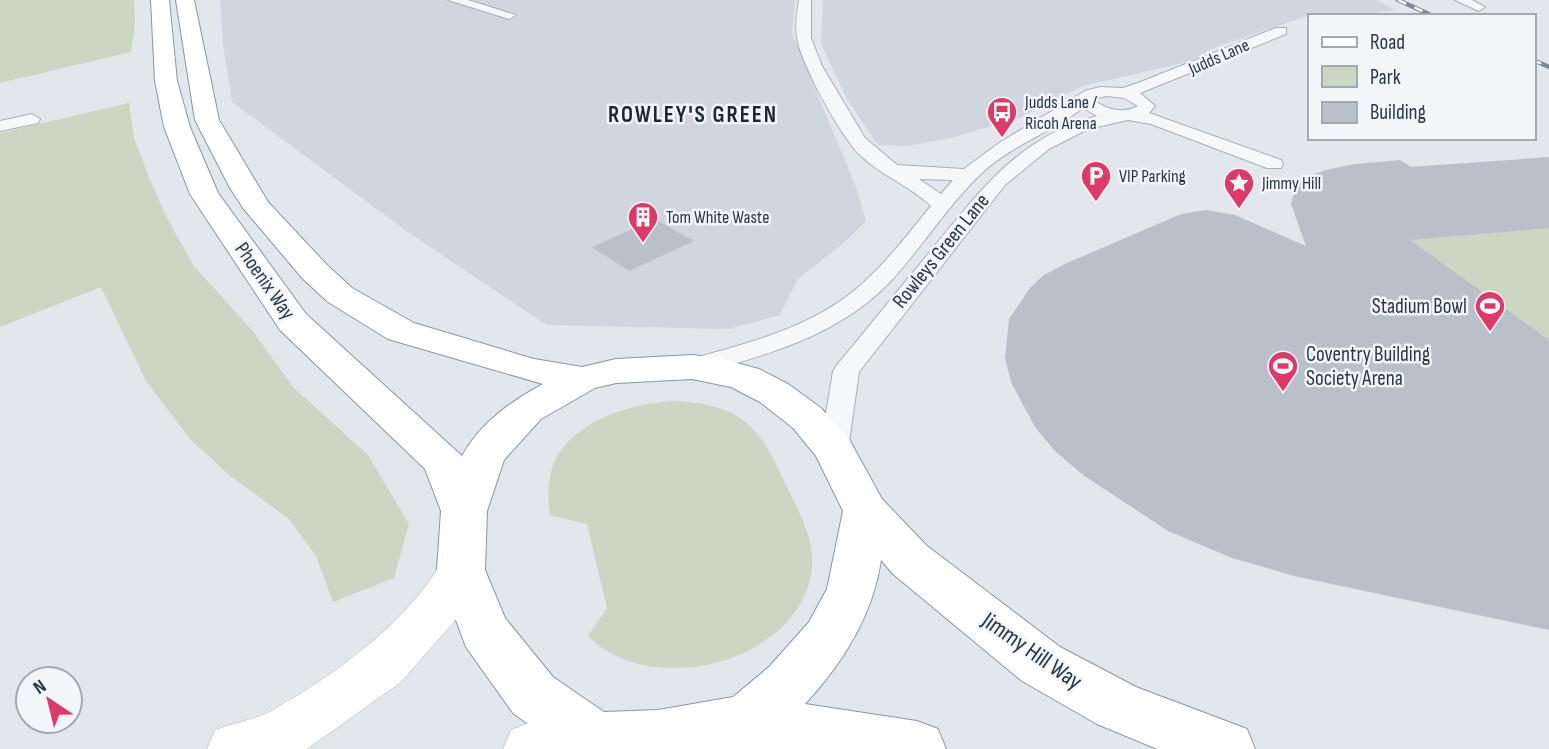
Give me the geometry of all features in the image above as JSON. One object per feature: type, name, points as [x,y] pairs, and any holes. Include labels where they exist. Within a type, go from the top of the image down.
[{"type":"highway","name":"Phoenix Way","points":[[160,0],[166,81],[177,127],[204,194],[293,322],[444,462],[464,511]]},
{"type":"highway","name":"Phoenix Way","points":[[186,0],[207,120],[258,208],[340,295],[401,331],[530,370],[582,379]]},
{"type":"highway","points":[[198,76],[201,0]]},
{"type":"highway","name":"Jimmy Hill Way","points":[[582,379],[615,371],[692,367],[745,378],[774,393],[807,418],[835,449],[866,511],[911,560],[1051,671],[1117,706],[1226,749]]},
{"type":"highway","points":[[582,379],[527,410],[502,432],[484,455],[464,511],[461,570],[484,631],[533,695],[596,740],[658,737],[747,721],[917,749]]},
{"type":"highway","points":[[747,721],[788,684],[828,638],[852,590],[866,511]]},
{"type":"street","points":[[454,0],[509,15]]},
{"type":"street","name":"Rowleys Green Lane","points":[[805,0],[805,45],[852,133],[865,149],[930,193],[943,207]]},
{"type":"street","points":[[1461,0],[1479,7]]},
{"type":"street","name":"Judds Lane","points":[[1124,107],[1158,83],[1211,62],[1222,53],[1281,31]]},
{"type":"street","points":[[1146,104],[1158,83]]},
{"type":"street","name":"Rowleys Green Lane","points":[[692,367],[770,344],[809,328],[848,307],[877,279],[970,175],[1013,142],[1097,92],[1124,107]]},
{"type":"street","points":[[1124,107],[1146,104],[1163,116],[1204,132],[1211,139]]},
{"type":"street","points":[[1124,107],[1275,164]]},
{"type":"street","name":"Rowleys Green Lane","points":[[835,449],[846,371],[998,181],[1043,145],[1124,107]]},
{"type":"street","points":[[0,126],[32,119]]},
{"type":"street","name":"Rowleys Green Lane","points":[[892,169],[924,174],[970,175]]},
{"type":"street","points":[[262,744],[383,666],[450,593],[461,570]]},
{"type":"street","points":[[531,749],[596,740]]},
{"type":"shaded area","points":[[220,0],[795,0],[792,33],[856,187],[866,221],[846,241],[797,280],[780,315],[729,329],[547,325],[405,230],[232,102],[223,44]]},
{"type":"shaded area","points":[[823,0],[1376,0],[1396,10],[1378,12],[1383,14],[1308,14],[1214,48],[1188,62],[1083,86],[1019,118],[951,138],[907,146],[878,145],[847,99],[821,44]]},
{"type":"green space","points":[[0,0],[134,0],[135,23],[131,52],[0,83]]},
{"type":"green space","points":[[129,103],[134,138],[150,180],[167,218],[194,266],[251,329],[294,388],[368,455],[409,524],[394,578],[333,602],[316,556],[289,519],[229,475],[190,439],[146,381],[101,287],[0,327],[0,133]]},
{"type":"green space","name":"Stadium Bowl","points":[[1549,158],[1549,427],[1291,204],[1295,190],[1303,178],[1356,164],[1386,172],[1411,167]]},
{"type":"green space","points":[[674,401],[714,406],[729,412],[754,430],[773,458],[798,510],[812,555],[812,567],[802,600],[782,627],[754,648],[720,662],[684,668],[648,666],[615,656],[588,636],[607,608],[587,524],[550,515],[548,496],[551,472],[561,450],[587,426],[621,411]]},
{"type":"building","name":"Coventry Building Society Arena","points":[[1549,157],[1549,228],[1410,240],[1549,340],[1549,630],[1294,576],[1232,558],[1168,531],[1083,475],[1055,451],[1035,427],[1011,382],[1005,358],[1009,319],[1030,288],[1044,275],[1067,263],[1181,214],[1206,210],[1235,215],[1306,246],[1291,204],[1295,190],[1303,178],[1356,164],[1400,160],[1411,167]]},
{"type":"building","name":"Tom White Waste","points":[[655,219],[694,241],[629,271],[592,247]]},
{"type":"railway","points":[[1398,0],[1429,14]]},
{"type":"railway","points":[[1535,61],[1549,67]]},
{"type":"place","name":"Judds Lane / Ricoh Arena","points":[[1002,139]]},
{"type":"place","name":"VIP Parking","points":[[1096,203]]},
{"type":"place","name":"Jimmy Hill","points":[[1239,210]]},
{"type":"place","name":"Tom White Waste","points":[[643,244]]},
{"type":"place","name":"Stadium Bowl","points":[[1490,333]]},
{"type":"place","name":"Coventry Building Society Arena","points":[[1283,393]]},
{"type":"district","name":"ROWLEY'S GREEN","points":[[693,115]]}]
